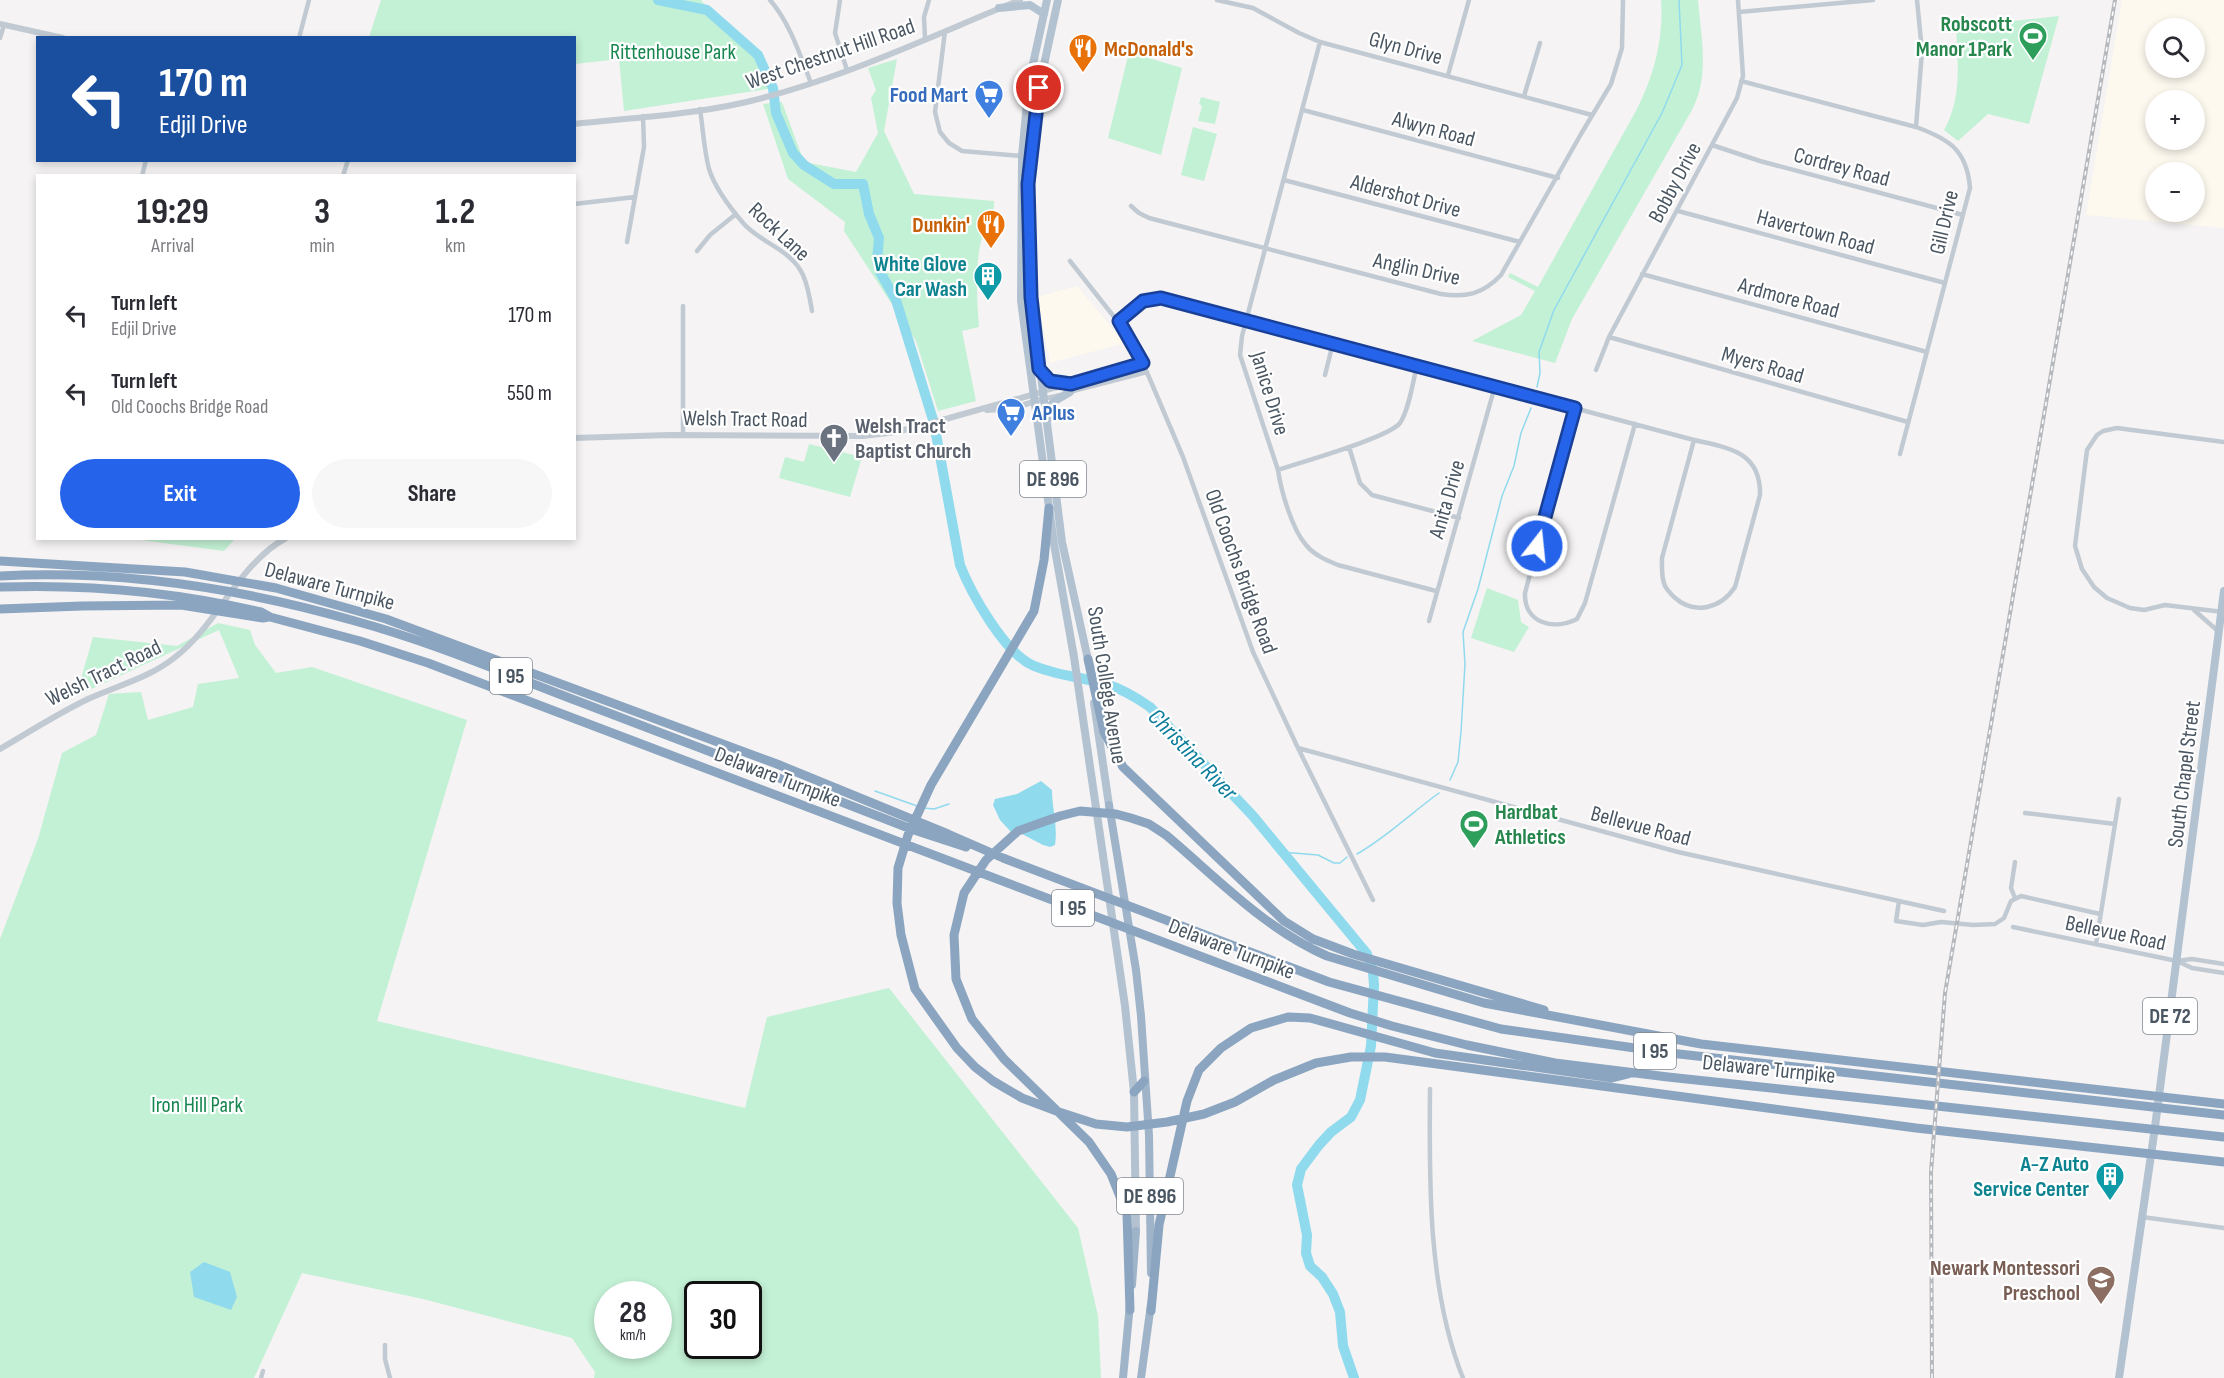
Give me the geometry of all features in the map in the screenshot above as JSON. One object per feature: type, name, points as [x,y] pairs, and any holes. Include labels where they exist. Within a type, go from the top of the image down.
[{"type":"highway","points":[[1049,508],[1044,560],[1034,610],[931,785],[908,835],[898,868],[897,903],[901,935],[915,989],[957,1048],[975,1067],[1022,1098],[1096,1124],[1127,1127],[1204,1114],[1235,1102],[1274,1080],[1316,1064],[1351,1057],[1385,1057],[1916,1128],[2224,1162]]},
{"type":"highway","name":"Delaware Turnpike","points":[[0,561],[185,572],[276,588],[386,619],[777,764],[1003,858],[1353,990],[1501,1029],[1957,1086],[2181,1105],[2224,1115]]},
{"type":"highway","name":"Delaware Turnpike","points":[[0,576],[95,575],[155,580],[246,594],[357,621],[438,648],[911,829],[1003,858]]},
{"type":"highway","name":"Delaware Turnpike","points":[[0,587],[80,587],[155,593],[256,610],[360,641],[428,663],[1350,1013],[1392,1026],[1509,1054],[1634,1073],[2224,1137]]},
{"type":"highway","name":"Delaware Turnpike","points":[[0,609],[181,605],[263,618],[270,616]]},
{"type":"highway","points":[[1088,659],[1104,732],[1123,767],[1284,921],[1313,939],[1353,954],[1602,1027]]},
{"type":"highway","name":"South College Avenue","points":[[1109,805],[1136,970],[1149,1134],[1151,1311],[1141,1378]]},
{"type":"highway","points":[[1130,1310],[1127,1214],[1111,1174],[1089,1142],[1004,1059],[972,1019],[956,979],[954,935],[964,893],[986,860],[1018,831],[1060,816],[1080,812],[1116,814],[1149,824],[1166,834],[1275,928],[1303,945],[1327,956],[1405,981],[1484,1003],[1701,1044],[1959,1075],[2135,1100]]},
{"type":"highway","points":[[1151,1311],[1159,1226],[1187,1101],[1199,1070],[1221,1047],[1251,1028],[1288,1017],[1310,1018],[1435,1053],[1611,1078],[1634,1073]]},
{"type":"highway","points":[[1134,1092],[1144,1081]]},
{"type":"highway","points":[[2181,1105],[2224,1104]]},
{"type":"highway","name":"South College Avenue","points":[[1123,1378],[1136,1231]]},
{"type":"main road","name":"South College Avenue","points":[[1047,0],[1029,81],[1022,156],[1021,301],[1049,508],[1074,657],[1125,1006],[1134,1092],[1136,1231]]},
{"type":"main road","name":"South College Avenue","points":[[1058,0],[1039,88],[1028,184],[1031,297],[1062,542],[1088,659]]},
{"type":"main road","points":[[999,8],[1030,5],[1044,14]]},
{"type":"main road","points":[[1039,369],[1050,381],[1070,388]]},
{"type":"main road","points":[[1047,426],[1053,402],[1070,388]]},
{"type":"main road","name":"South Chapel Street","points":[[2177,962],[2224,591]]},
{"type":"main road","name":"South College Avenue","points":[[1095,694],[1109,805]]},
{"type":"main road","name":"DE 72","points":[[2119,1378],[2177,962]]},
{"type":"street","points":[[300,36],[309,0]]},
{"type":"street","points":[[770,0],[791,34],[811,84]]},
{"type":"street","points":[[840,0],[835,33],[847,70]]},
{"type":"street","points":[[925,39],[924,17],[929,0]]},
{"type":"street","name":"West Chestnut Hill Road","points":[[576,124],[700,109],[780,93],[811,84],[1020,0]]},
{"type":"street","name":"Glyn Drive","points":[[1217,0],[1253,8],[1320,42],[1592,115]]},
{"type":"street","points":[[1448,75],[1469,0]]},
{"type":"street","name":"Anglin Drive","points":[[1131,206],[1149,218],[1457,297],[1479,293],[1501,275],[1611,84],[1622,48],[1623,0]]},
{"type":"street","name":"Bobby Drive","points":[[1596,370],[1609,337],[1730,113],[1743,76],[1738,0]]},
{"type":"street","points":[[1739,12],[1873,0]]},
{"type":"street","points":[[1916,127],[1922,51],[1917,0]]},
{"type":"street","points":[[0,38],[2,25],[54,36]]},
{"type":"street","points":[[945,31],[935,112],[940,132],[949,144],[962,151],[1022,156]]},
{"type":"street","name":"Janice Drive","points":[[1320,42],[1246,320],[1240,349],[1242,364],[1278,470],[1280,484],[1298,534],[1306,546],[1338,565],[1436,591]]},
{"type":"street","points":[[1524,96],[1540,43]]},
{"type":"street","name":"Gill Drive","points":[[1741,81],[1939,135],[1949,142],[1965,163],[1970,188],[1900,454]]},
{"type":"street","name":"Rock Lane","points":[[700,109],[710,169],[716,184],[736,214],[751,231],[795,263],[806,282],[812,311]]},
{"type":"street","name":"Alwyn Road","points":[[1303,110],[1558,178]]},
{"type":"street","points":[[627,242],[644,147],[643,116]]},
{"type":"street","name":"Cordrey Road","points":[[1712,146],[1963,215]]},
{"type":"street","name":"Aldershot Drive","points":[[1284,180],[1520,242]]},
{"type":"street","points":[[576,204],[635,197]]},
{"type":"street","name":"Havertown Road","points":[[1678,211],[1945,283]]},
{"type":"street","points":[[697,251],[710,235],[736,214]]},
{"type":"street","name":"Old Coochs Bridge Road","points":[[1070,261],[1119,321],[1143,363],[1183,457],[1247,638],[1373,900]]},
{"type":"street","name":"Ardmore Road","points":[[1642,274],[1927,352]]},
{"type":"street","points":[[1119,321],[1143,301],[1155,298],[1166,299],[1740,452],[1751,461],[1760,482],[1760,495],[1735,587],[1728,598],[1705,608],[1681,603],[1665,587],[1662,573],[1662,558],[1694,440]]},
{"type":"street","points":[[683,306],[683,435]]},
{"type":"street","name":"Myers Road","points":[[1609,337],[1908,422]]},
{"type":"street","points":[[1325,375],[1333,343]]},
{"type":"street","name":"Welsh Tract Road","points":[[576,438],[683,435],[855,436],[896,432],[983,410],[998,404],[1042,396],[1143,363]]},
{"type":"street","points":[[1278,470],[1387,433],[1399,424],[1405,411],[1417,365]]},
{"type":"street","name":"Welsh Tract Road","points":[[1070,388],[1147,372]]},
{"type":"street","name":"Anita Drive","points":[[1430,621],[1436,591],[1459,518],[1495,386]]},
{"type":"street","points":[[1575,408],[1524,602],[1529,612],[1542,621],[1556,626],[1577,620],[1585,603],[1635,424]]},
{"type":"street","points":[[2223,612],[2165,605],[2144,610],[2130,608],[2107,598],[2090,582],[2082,569],[2075,546],[2086,456],[2089,445],[2097,435],[2117,428],[2224,442]]},
{"type":"street","points":[[1349,447],[1360,483],[1372,495],[1459,518]]},
{"type":"street","name":"Welsh Tract Road","points":[[0,749],[88,699],[166,664],[181,652],[203,628],[268,550],[283,540]]},
{"type":"street","points":[[2192,608],[2219,632]]},
{"type":"street","name":"Bellevue Road","points":[[1298,748],[1678,852],[1944,911]]},
{"type":"street","name":"Bellevue Road","points":[[2096,944],[2119,800]]},
{"type":"street","points":[[2025,813],[2115,824]]},
{"type":"street","points":[[2015,862],[2011,888],[2015,898]]},
{"type":"street","points":[[2015,898],[2028,897],[2100,914]]},
{"type":"street","points":[[1899,901],[1896,921],[1923,925],[1941,922],[1973,925],[1995,924],[2001,921],[2015,898]]},
{"type":"street","name":"Bellevue Road","points":[[2013,927],[2177,962]]},
{"type":"street","points":[[2177,962],[2192,959],[2224,964]]},
{"type":"street","points":[[2177,962],[2192,968],[2224,973]]},
{"type":"street","points":[[1430,1089],[1429,1184],[1440,1291],[1463,1378]]},
{"type":"street","points":[[2142,1217],[2224,1228]]},
{"type":"street","points":[[385,1345],[385,1359],[390,1378]]},
{"type":"street","points":[[261,1378],[263,1371]]},
{"type":"shaded area","points":[[2122,0],[2224,0],[2224,228],[2160,222],[2205,222],[2205,162],[2145,162],[2145,221],[2086,215]]},
{"type":"shaded area","points":[[1077,286],[1125,343],[1050,363],[1037,297]]},
{"type":"green space","name":"Rittenhouse Park","points":[[381,0],[701,0],[717,19],[758,55],[773,88],[624,111],[619,59],[576,64],[576,36],[369,36]]},
{"type":"green space","points":[[1661,0],[1698,0],[1703,70],[1698,97],[1572,319],[1555,363],[1472,341],[1521,315],[1535,291],[1508,277],[1510,273],[1538,287],[1637,109],[1656,56],[1661,28]]},
{"type":"green space","points":[[2059,16],[2029,124],[1988,114],[1958,141],[1944,130],[1954,105],[1958,80],[1956,27]]},
{"type":"green space","points":[[1129,52],[1182,68],[1161,155],[1108,138]]},
{"type":"green space","points":[[897,59],[884,131],[914,194],[994,201],[993,213],[978,256],[979,327],[962,331],[976,401],[938,411],[916,341],[844,231],[845,222],[788,179],[763,104],[782,102],[804,162],[856,172],[878,133],[871,98],[876,90],[868,68]]},
{"type":"green space","points":[[1201,97],[1220,102],[1215,124],[1198,121],[1202,106],[1199,104]]},
{"type":"green space","points":[[1193,127],[1217,134],[1204,181],[1181,175]]},
{"type":"green space","points":[[809,444],[862,457],[850,497],[779,478],[785,457],[804,462]]},
{"type":"green space","points":[[141,540],[234,540],[224,551]]},
{"type":"green space","points":[[1487,588],[1518,600],[1521,622],[1529,627],[1514,652],[1471,638]]},
{"type":"green space","name":"Iron Hill Park","points":[[218,623],[250,630],[255,645],[276,673],[312,667],[467,720],[377,1021],[745,1108],[767,1017],[889,988],[1078,1228],[1098,1316],[1101,1378],[594,1378],[595,1372],[572,1338],[423,1299],[302,1273],[254,1378],[0,1378],[0,939],[38,839],[62,753],[96,735],[109,694],[141,692],[148,720],[193,707],[198,684],[239,678],[219,630],[76,696],[93,637],[177,646]]},
{"type":"water","points":[[1041,781],[1052,790],[1056,838],[1055,845],[1050,847],[1022,834],[1011,832],[1000,820],[993,805],[995,799],[1017,794]]},
{"type":"water","points":[[204,1262],[230,1272],[237,1297],[231,1310],[194,1297],[190,1272]]},
{"type":"waterway","name":"Christina River","points":[[658,0],[707,10],[758,55],[773,88],[776,113],[793,153],[804,165],[834,184],[863,184],[869,214],[879,238],[877,261],[880,272],[896,300],[934,423],[960,565],[980,606],[1000,635],[1010,648],[1032,665],[1051,672],[1109,685],[1150,707],[1253,816],[1367,954],[1373,972],[1374,985],[1371,1046],[1360,1100],[1351,1117],[1331,1132],[1301,1169],[1297,1185],[1307,1235],[1306,1253],[1310,1266],[1322,1277],[1333,1294],[1340,1312],[1343,1346],[1354,1378]]},
{"type":"waterway","points":[[1537,387],[1540,373],[1539,352],[1554,310],[1662,113],[1682,65],[1679,0]]},
{"type":"waterway","points":[[1450,780],[1458,762],[1461,732],[1465,664],[1463,632],[1478,589],[1502,496],[1514,466],[1521,433],[1531,408]]},
{"type":"waterway","points":[[875,791],[917,806]]},
{"type":"waterway","points":[[1357,854],[1379,840],[1439,793]]},
{"type":"waterway","points":[[924,808],[934,809],[949,804]]},
{"type":"waterway","points":[[1281,852],[1318,855],[1334,863],[1340,863],[1347,857]]},
{"type":"railway","points":[[1932,1378],[1931,1172],[1945,993],[2115,0]]},
{"type":"place","name":"Robscott Manor 1Park","points":[[2033,62]]},
{"type":"place","name":"McDonald's","points":[[1083,74]]},
{"type":"place","name":"Food Mart","points":[[989,120]]},
{"type":"place","name":"Dunkin'","points":[[991,250]]},
{"type":"place","name":"White Glove Car Wash","points":[[988,302]]},
{"type":"place","name":"APlus","points":[[1011,438]]},
{"type":"place","name":"Welsh Tract Baptist Church","points":[[834,464]]},
{"type":"place","name":"Hardbat Athletics","points":[[1474,850]]},
{"type":"place","name":"A-Z Auto Service Center","points":[[2110,1202]]},
{"type":"place","name":"Newark Montessori Preschool","points":[[2101,1306]]},
{"type":"route","points":[[1039,88],[1028,184],[1031,297],[1039,369],[1047,379],[1055,383],[1071,384],[1143,363],[1119,321],[1143,301],[1161,298],[1575,408],[1537,546]]}]
